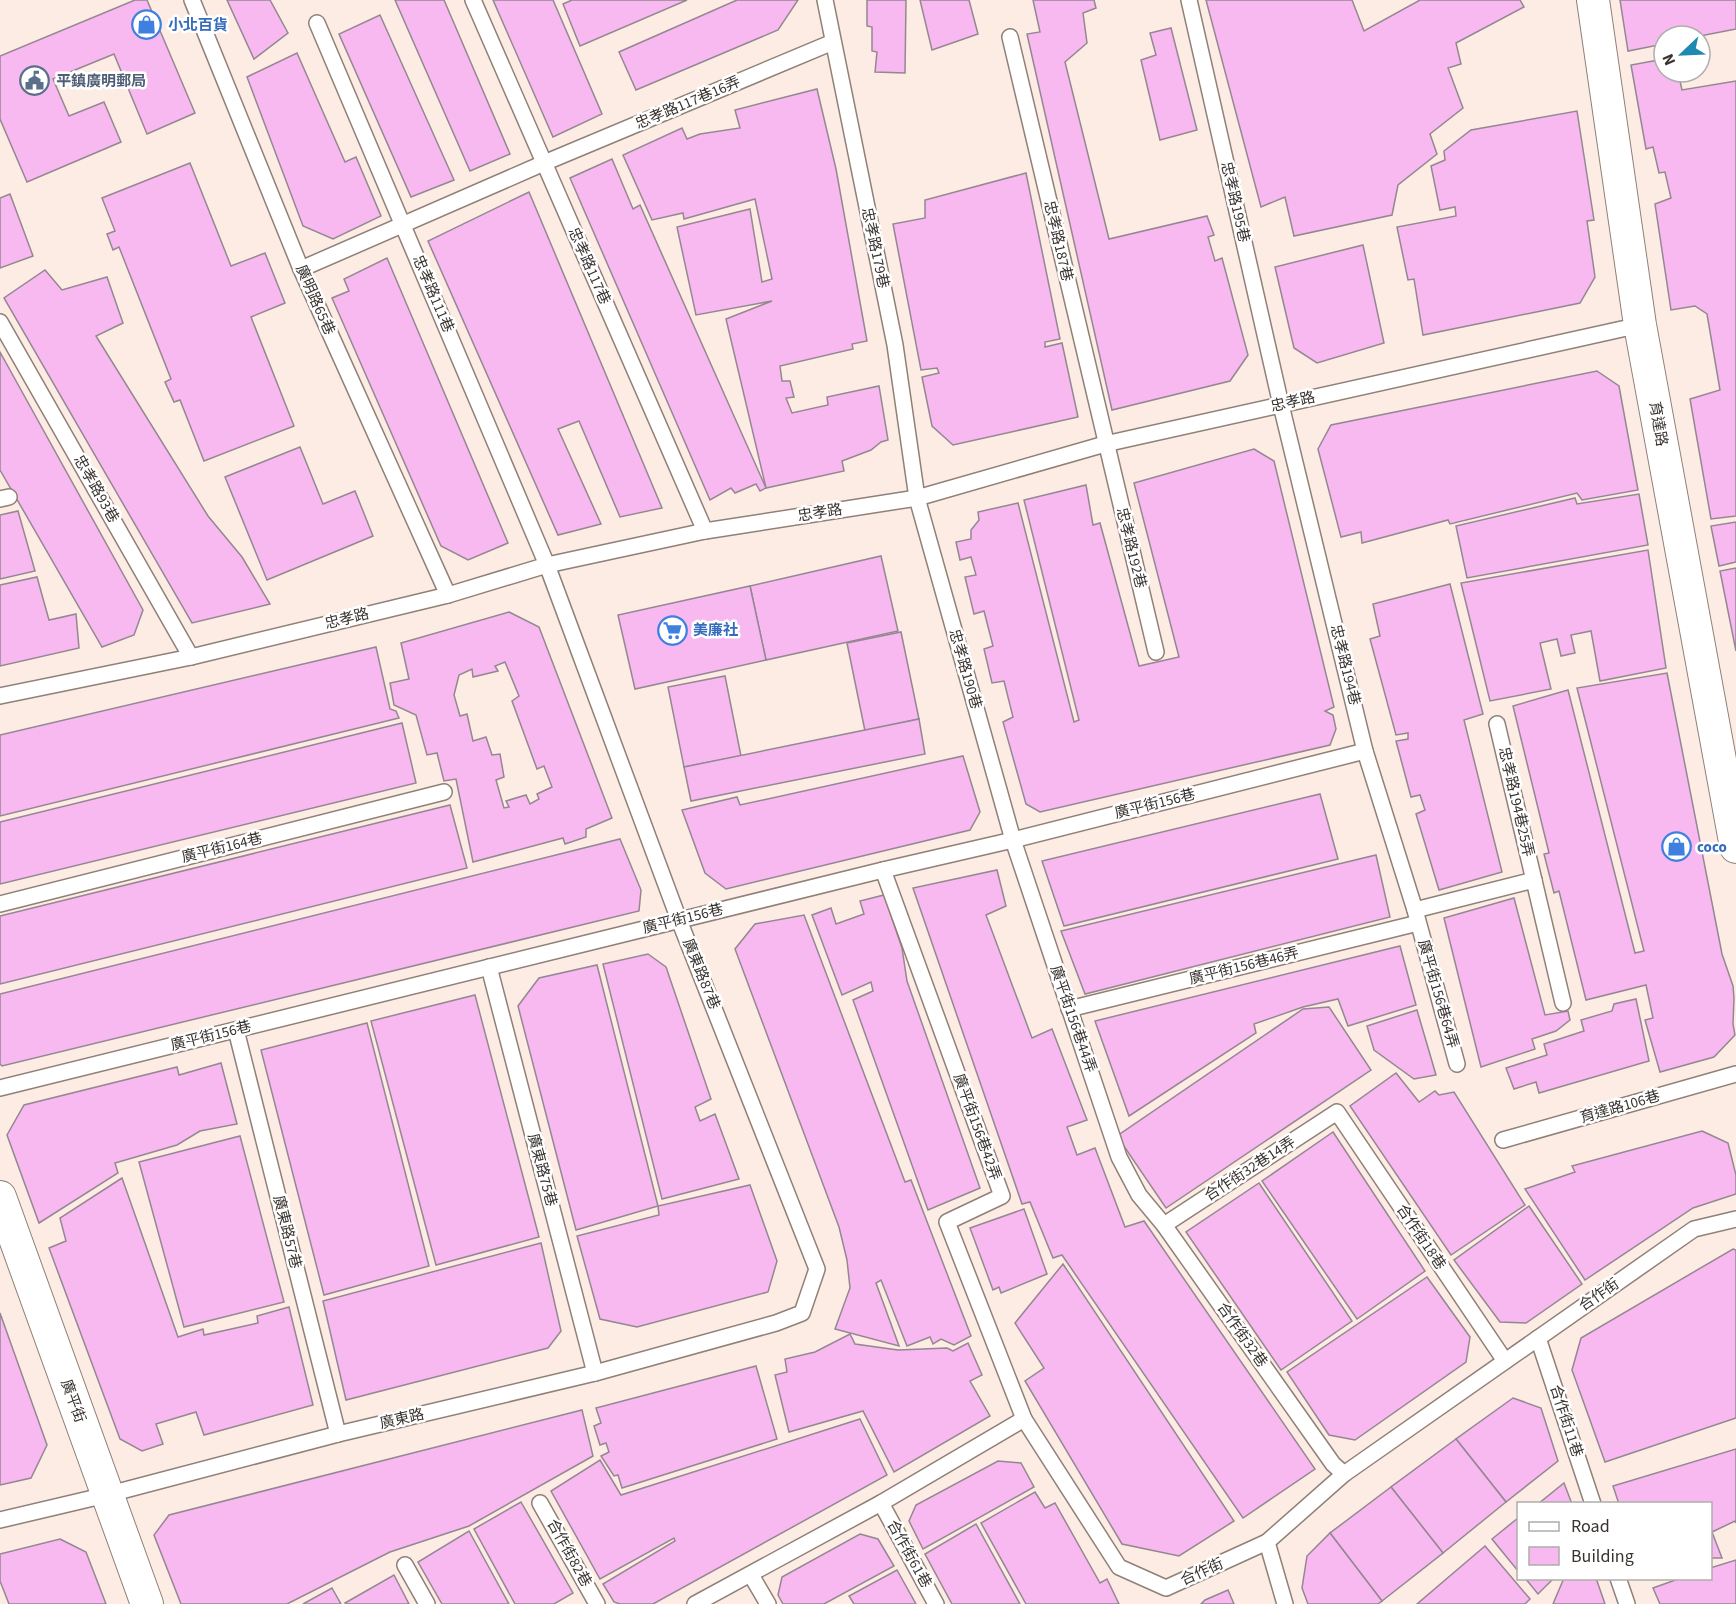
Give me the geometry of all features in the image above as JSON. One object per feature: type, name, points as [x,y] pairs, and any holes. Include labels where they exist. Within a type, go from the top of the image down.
[{"type":"street","name":"育達路","points":[[1593,0],[1640,325],[1736,847]]},
{"type":"street","name":"廣平街","points":[[0,1197],[147,1604]]},
{"type":"lane","name":"廣明路65巷","points":[[192,0],[301,269],[448,595]]},
{"type":"lane","name":"忠孝路117巷","points":[[473,0],[705,531]]},
{"type":"lane","name":"忠孝路179巷","points":[[825,0],[895,345],[917,498]]},
{"type":"lane","name":"忠孝路195巷","points":[[1189,0],[1281,405]]},
{"type":"lane","name":"忠孝路111巷","points":[[317,23],[547,565]]},
{"type":"lane","name":"忠孝路187巷","points":[[1010,37],[1106,444]]},
{"type":"lane","name":"忠孝路117巷16弄","points":[[301,269],[544,163],[833,42]]},
{"type":"lane","name":"忠孝路93巷","points":[[0,322],[191,657]]},
{"type":"lane","name":"忠孝路","points":[[0,696],[191,657],[448,595],[547,565],[705,531],[917,498],[1106,444],[1640,325]]},
{"type":"lane","name":"忠孝路194巷","points":[[1281,405],[1365,751],[1416,916]]},
{"type":"lane","name":"忠孝路192巷","points":[[1106,444],[1156,652]]},
{"type":"lane","name":"忠孝路190巷","points":[[917,498],[1013,840]]},
{"type":"lane","name":"廣東路87巷","points":[[547,565],[680,920],[817,1269],[802,1313]]},
{"type":"lane","name":"忠孝路194巷25弄","points":[[1497,724],[1563,1003]]},
{"type":"lane","name":"廣平街156巷","points":[[0,1088],[1013,840],[1365,751]]},
{"type":"lane","name":"廣平街164巷","points":[[0,904],[444,792]]},
{"type":"lane","name":"廣平街156巷44弄","points":[[1013,840],[1119,1157],[1139,1196]]},
{"type":"lane","name":"廣平街156巷42弄","points":[[883,870],[1002,1196],[947,1222],[1024,1419]]},
{"type":"lane","points":[[1416,916],[1534,880]]},
{"type":"lane","name":"廣平街156巷46弄","points":[[1069,1009],[1416,916]]},
{"type":"lane","name":"廣平街156巷64弄","points":[[1416,916],[1457,1064]]},
{"type":"lane","name":"廣東路75巷","points":[[489,967],[595,1373]]},
{"type":"lane","name":"廣東路57巷","points":[[236,1030],[338,1434]]},
{"type":"lane","name":"育達路106巷","points":[[1503,1140],[1736,1074]]},
{"type":"lane","name":"合作街32巷14弄","points":[[1164,1225],[1337,1112]]},
{"type":"lane","name":"合作街18巷","points":[[1337,1112],[1505,1361]]},
{"type":"lane","name":"合作街32巷","points":[[1139,1196],[1164,1225],[1333,1464],[1344,1474]]},
{"type":"lane","name":"合作街","points":[[1024,1419],[1119,1567],[1166,1588],[1268,1542],[1344,1474],[1694,1229],[1736,1219]]},
{"type":"lane","name":"廣東路","points":[[0,1520],[106,1495],[338,1434],[595,1373],[776,1323],[802,1313]]},
{"type":"lane","name":"合作街11巷","points":[[1538,1338],[1593,1502]]},
{"type":"lane","points":[[695,1604],[881,1503],[1024,1419]]},
{"type":"lane","name":"合作街82巷","points":[[540,1503],[597,1604]]},
{"type":"lane","name":"合作街61巷","points":[[881,1503],[936,1604]]},
{"type":"lane","points":[[1268,1542],[1285,1604]]},
{"type":"lane","points":[[405,1564],[428,1604]]},
{"type":"lane","points":[[751,1575],[768,1604]]},
{"type":"lane","points":[[1619,1580],[1627,1604]]},
{"type":"building","points":[[135,0],[147,0],[195,113],[147,134],[114,54],[53,79],[69,116],[104,102],[121,142],[27,182],[0,119],[0,56]]},
{"type":"building","points":[[227,0],[270,0],[288,33],[254,59]]},
{"type":"building","points":[[395,0],[444,0],[510,154],[470,171]]},
{"type":"building","points":[[493,0],[553,0],[602,114],[553,137]]},
{"type":"building","points":[[572,0],[687,0],[580,46],[563,4]]},
{"type":"building","points":[[737,0],[798,0],[778,30],[636,90],[619,52]]},
{"type":"building","points":[[867,0],[906,0],[905,73],[875,72],[877,52],[872,51],[872,27],[867,26]]},
{"type":"building","points":[[920,0],[969,0],[978,34],[932,50]]},
{"type":"building","points":[[1033,0],[1094,0],[1096,8],[1083,13],[1087,43],[1065,62],[1109,239],[1207,216],[1214,235],[1208,237],[1215,261],[1222,258],[1248,355],[1230,381],[1112,410],[1027,34],[1040,32]]},
{"type":"building","points":[[1206,0],[1352,0],[1364,31],[1420,0],[1520,0],[1524,7],[1456,43],[1461,64],[1448,68],[1463,108],[1430,134],[1437,154],[1398,185],[1392,215],[1294,236],[1285,197],[1261,207]]},
{"type":"building","points":[[1620,0],[1736,0],[1736,29],[1712,34],[1712,24],[1652,24],[1652,46],[1628,51]]},
{"type":"building","points":[[380,15],[454,180],[411,197],[339,34]]},
{"type":"building","points":[[1171,28],[1197,130],[1160,140],[1141,60],[1156,55],[1150,33]]},
{"type":"building","points":[[297,53],[345,162],[356,157],[381,216],[333,239],[303,226],[247,77]]},
{"type":"building","points":[[1652,61],[1652,84],[1681,84],[1682,90],[1736,81],[1736,516],[1711,519],[1690,399],[1720,390],[1707,314],[1695,306],[1671,310],[1655,204],[1671,198],[1665,172],[1659,173],[1653,147],[1646,149],[1631,65]]},
{"type":"building","points":[[817,89],[836,169],[867,341],[852,344],[853,349],[780,366],[782,381],[790,381],[794,397],[786,398],[792,413],[828,405],[827,397],[879,386],[888,440],[881,442],[871,450],[842,461],[844,471],[766,488],[726,319],[772,301],[696,315],[677,227],[750,209],[762,282],[772,279],[755,199],[684,219],[683,213],[652,220],[623,155],[682,128],[687,139],[700,134],[740,128],[735,110]]},
{"type":"building","points":[[1577,111],[1594,220],[1587,221],[1595,277],[1580,303],[1423,335],[1414,279],[1408,280],[1397,227],[1456,216],[1455,207],[1440,210],[1431,166],[1445,160],[1444,151],[1471,130]]},
{"type":"building","points":[[612,159],[633,209],[640,205],[766,488],[760,491],[756,484],[735,493],[731,488],[710,500],[570,178]]},
{"type":"building","points":[[190,163],[231,266],[265,253],[285,303],[251,317],[294,426],[204,461],[180,400],[174,402],[165,382],[171,379],[119,247],[113,250],[107,234],[115,231],[102,198]]},
{"type":"building","points":[[1026,173],[1060,339],[1045,342],[1045,347],[1062,343],[1078,417],[953,445],[932,426],[922,377],[939,373],[937,368],[921,370],[893,224],[925,218],[925,200]]},
{"type":"building","points":[[529,192],[662,508],[620,517],[579,421],[558,429],[601,524],[558,535],[428,241]]},
{"type":"building","points":[[10,194],[33,256],[0,268],[0,198]]},
{"type":"building","points":[[1363,245],[1384,343],[1317,363],[1294,348],[1275,267]]},
{"type":"building","points":[[387,258],[508,543],[468,560],[441,546],[332,298],[349,291],[344,279]]},
{"type":"building","points":[[45,270],[62,290],[107,277],[123,323],[96,336],[208,516],[242,557],[270,604],[192,623],[4,298]]},
{"type":"building","points":[[0,352],[143,610],[134,635],[102,647],[0,470]]},
{"type":"building","points":[[1597,371],[1619,386],[1638,490],[1582,500],[1577,493],[1450,524],[1448,520],[1362,543],[1361,532],[1341,537],[1318,449],[1331,425]]},
{"type":"building","points":[[300,447],[323,504],[355,491],[373,536],[267,580],[225,477]]},
{"type":"building","points":[[1254,449],[1274,461],[1334,707],[1325,711],[1333,715],[1336,729],[1330,745],[1040,812],[1026,804],[1003,722],[1013,717],[1004,681],[992,683],[984,649],[993,646],[984,611],[974,614],[965,577],[976,575],[971,557],[960,560],[956,542],[971,539],[971,530],[979,520],[978,512],[1018,503],[1074,722],[1079,720],[1024,500],[1086,485],[1093,525],[1100,523],[1139,666],[1179,657],[1134,483]]},
{"type":"building","points":[[1639,494],[1648,545],[1467,578],[1456,526],[1575,498],[1577,504]]},
{"type":"building","points":[[18,511],[35,571],[0,579],[0,515]]},
{"type":"building","points":[[1736,522],[1736,562],[1719,566],[1711,526]]},
{"type":"building","points":[[1648,550],[1666,668],[1600,681],[1591,631],[1571,635],[1575,653],[1561,656],[1557,639],[1540,643],[1551,689],[1490,701],[1461,583]]},
{"type":"building","points":[[881,556],[898,631],[766,660],[750,586]]},
{"type":"building","points":[[1736,568],[1736,651],[1720,571]]},
{"type":"building","points":[[37,577],[49,620],[76,614],[79,648],[0,666],[0,585]]},
{"type":"building","points":[[1450,584],[1483,714],[1464,720],[1502,872],[1439,890],[1416,814],[1425,810],[1420,795],[1411,797],[1396,741],[1408,739],[1408,733],[1396,735],[1370,639],[1380,636],[1373,604]]},
{"type":"building","points":[[750,586],[766,660],[635,689],[618,615]]},
{"type":"building","points":[[509,612],[539,627],[612,818],[586,829],[586,837],[565,844],[563,838],[473,862],[456,779],[444,781],[437,753],[427,755],[416,715],[394,705],[390,683],[409,679],[401,643]],"holes":[[[505,662],[519,696],[512,701],[537,769],[544,766],[552,787],[537,794],[539,799],[530,804],[526,795],[506,801],[509,807],[504,808],[496,780],[504,777],[500,754],[492,755],[486,737],[473,741],[467,714],[460,716],[454,695],[459,675],[472,669],[473,677],[498,671],[495,666]]]},
{"type":"building","points":[[901,632],[919,719],[865,731],[847,643]]},
{"type":"building","points":[[376,647],[390,709],[396,711],[399,718],[0,816],[0,735]]},
{"type":"building","points":[[1667,673],[1722,954],[1733,986],[1735,1035],[1714,1057],[1660,1072],[1645,1020],[1653,1018],[1646,985],[1586,1000],[1559,891],[1554,893],[1544,854],[1549,853],[1513,706],[1568,690],[1635,953],[1644,951],[1577,688]]},
{"type":"building","points":[[725,676],[741,756],[684,767],[668,687]]},
{"type":"building","points":[[919,719],[925,754],[691,801],[684,767]]},
{"type":"building","points":[[402,723],[416,783],[0,884],[0,822]]},
{"type":"building","points":[[963,756],[980,812],[970,830],[726,889],[705,873],[682,810],[737,797],[740,805]]},
{"type":"building","points":[[1320,794],[1338,859],[1064,926],[1042,861]]},
{"type":"building","points":[[450,805],[467,868],[0,984],[0,916]]},
{"type":"building","points":[[620,839],[641,890],[639,911],[2,1066],[0,1064],[0,994]]},
{"type":"building","points":[[1376,855],[1390,917],[1085,994],[1061,931]]},
{"type":"building","points":[[997,870],[1006,906],[986,915],[1032,1038],[1052,1029],[1087,1120],[1067,1127],[1077,1155],[1095,1148],[1125,1227],[1144,1221],[1315,1469],[1243,1518],[1062,1255],[1053,1258],[1030,1202],[1022,1204],[913,888]]},
{"type":"building","points":[[884,895],[902,948],[907,981],[980,1188],[928,1210],[853,1000],[873,991],[871,982],[842,995],[812,915],[831,908],[836,924],[864,914],[860,901]]},
{"type":"building","points":[[1514,898],[1545,1015],[1568,1011],[1570,1020],[1556,1031],[1532,1039],[1535,1049],[1481,1067],[1444,918]]},
{"type":"building","points":[[804,915],[905,1182],[911,1180],[971,1336],[954,1345],[941,1339],[933,1344],[930,1337],[907,1346],[881,1280],[876,1283],[899,1346],[835,1329],[850,1288],[847,1260],[839,1227],[735,949],[755,924]]},
{"type":"building","points":[[1400,946],[1416,1005],[1348,1026],[1338,999],[1303,1007],[1254,1024],[1256,1033],[1129,1116],[1095,1021]]},
{"type":"building","points":[[648,954],[666,967],[711,1099],[695,1107],[700,1121],[715,1114],[739,1179],[662,1199],[603,964]]},
{"type":"building","points":[[597,965],[658,1206],[576,1230],[518,1006],[539,978]]},
{"type":"building","points":[[475,995],[539,1237],[436,1265],[371,1021]]},
{"type":"building","points":[[1636,999],[1649,1061],[1539,1093],[1536,1082],[1514,1089],[1506,1068],[1547,1055],[1544,1044],[1584,1031],[1581,1020],[1612,1011],[1614,1004]]},
{"type":"building","points":[[1329,1007],[1371,1070],[1166,1208],[1117,1136],[1303,1009]]},
{"type":"building","points":[[1417,1010],[1436,1075],[1414,1079],[1374,1050],[1367,1026]]},
{"type":"building","points":[[367,1023],[429,1266],[324,1295],[261,1050]]},
{"type":"building","points":[[221,1063],[237,1124],[200,1131],[177,1145],[115,1163],[118,1173],[39,1223],[7,1135],[24,1105],[177,1067],[179,1075]]},
{"type":"building","points":[[1396,1073],[1419,1102],[1435,1091],[1439,1095],[1454,1092],[1525,1205],[1451,1255],[1350,1106]]},
{"type":"building","points":[[1702,1131],[1728,1143],[1736,1175],[1736,1194],[1693,1208],[1585,1280],[1525,1189],[1575,1172],[1572,1166]]},
{"type":"building","points":[[1333,1132],[1425,1271],[1357,1319],[1262,1181]]},
{"type":"building","points":[[240,1136],[284,1302],[184,1327],[139,1162]]},
{"type":"building","points":[[122,1178],[178,1337],[203,1329],[204,1335],[258,1323],[257,1316],[289,1307],[313,1405],[204,1435],[196,1412],[156,1424],[163,1444],[142,1451],[120,1439],[49,1248],[66,1241],[60,1218]]},
{"type":"building","points":[[1259,1183],[1352,1321],[1281,1370],[1186,1232]]},
{"type":"building","points":[[750,1185],[777,1261],[768,1292],[637,1327],[600,1319],[577,1236],[659,1215],[658,1206]]},
{"type":"building","points":[[1529,1206],[1582,1284],[1526,1323],[1500,1322],[1454,1260]]},
{"type":"building","points":[[1024,1209],[1047,1274],[1001,1293],[999,1287],[993,1290],[970,1228]]},
{"type":"building","points":[[541,1243],[561,1331],[548,1348],[346,1400],[323,1301]]},
{"type":"building","points":[[1733,1249],[1736,1250],[1736,1418],[1605,1462],[1572,1370],[1581,1338]]},
{"type":"building","points":[[1063,1264],[1234,1521],[1179,1556],[1122,1544],[1025,1381],[1044,1368],[1015,1323]]},
{"type":"building","points":[[1427,1277],[1470,1337],[1466,1362],[1355,1440],[1329,1435],[1287,1372]]},
{"type":"building","points":[[0,1313],[47,1445],[31,1478],[0,1485]]},
{"type":"building","points":[[850,1334],[855,1344],[898,1350],[947,1348],[953,1351],[968,1343],[982,1375],[970,1381],[990,1416],[894,1472],[863,1411],[789,1432],[775,1375],[787,1372],[785,1359],[815,1352]]},
{"type":"building","points":[[756,1366],[777,1439],[622,1488],[618,1475],[614,1476],[601,1456],[609,1452],[606,1443],[600,1445],[594,1426],[601,1423],[596,1408]]},
{"type":"building","points":[[1513,1398],[1541,1408],[1558,1461],[1506,1502],[1456,1439]]},
{"type":"building","points":[[582,1410],[593,1456],[469,1526],[390,1552],[287,1604],[181,1604],[154,1535],[169,1515]]},
{"type":"building","points":[[860,1419],[887,1475],[653,1604],[614,1602],[603,1584],[675,1541],[674,1538],[600,1579],[551,1491],[600,1460],[621,1495]]},
{"type":"building","points":[[1456,1439],[1506,1502],[1443,1553],[1391,1487]]},
{"type":"building","points":[[1736,1449],[1736,1523],[1735,1521],[1712,1532],[1712,1502],[1618,1502],[1613,1486]]},
{"type":"building","points":[[998,1461],[1021,1463],[1034,1487],[923,1549],[909,1521],[916,1505]]},
{"type":"building","points":[[1564,1483],[1571,1502],[1540,1502]]},
{"type":"building","points":[[1391,1487],[1443,1553],[1382,1601],[1330,1533]]},
{"type":"building","points":[[1035,1492],[1045,1508],[1055,1503],[1100,1583],[1107,1579],[1119,1604],[1026,1604],[981,1523]]},
{"type":"building","points":[[521,1502],[573,1593],[554,1604],[515,1604],[474,1529]]},
{"type":"building","points":[[1517,1519],[1517,1570],[1492,1539]]},
{"type":"building","points":[[976,1524],[1020,1604],[952,1604],[925,1554]]},
{"type":"building","points":[[469,1531],[509,1604],[442,1604],[418,1562]]},
{"type":"building","points":[[1712,1532],[1722,1558],[1712,1558]]},
{"type":"building","points":[[1330,1533],[1382,1601],[1378,1604],[1308,1604],[1302,1588],[1307,1556]]},
{"type":"building","points":[[860,1534],[878,1539],[894,1566],[824,1604],[783,1604],[778,1595],[782,1577]]},
{"type":"building","points":[[60,1539],[86,1552],[106,1604],[9,1604],[0,1581],[0,1554]]},
{"type":"building","points":[[1485,1546],[1530,1599],[1525,1604],[1417,1604]]},
{"type":"building","points":[[1736,1560],[1736,1604],[1660,1604],[1653,1588],[1675,1580],[1712,1580],[1712,1567]]},
{"type":"building","points":[[897,1570],[916,1604],[854,1604],[849,1596]]},
{"type":"building","points":[[394,1575],[409,1604],[345,1603]]},
{"type":"building","points":[[1527,1580],[1552,1580],[1538,1594]]},
{"type":"building","points":[[1563,1580],[1597,1580],[1605,1604],[1553,1604]]},
{"type":"building","points":[[332,1588],[341,1604],[303,1604]]},
{"type":"building","points":[[1228,1590],[1234,1604],[1201,1604],[1205,1600]]},
{"type":"place","name":"小北百貨","points":[[147,25]]},
{"type":"place","name":"平鎮廣明郵局","points":[[35,81]]},
{"type":"place","name":"美廉社","points":[[672,630]]},
{"type":"place","name":"coco","points":[[1676,847]]}]
